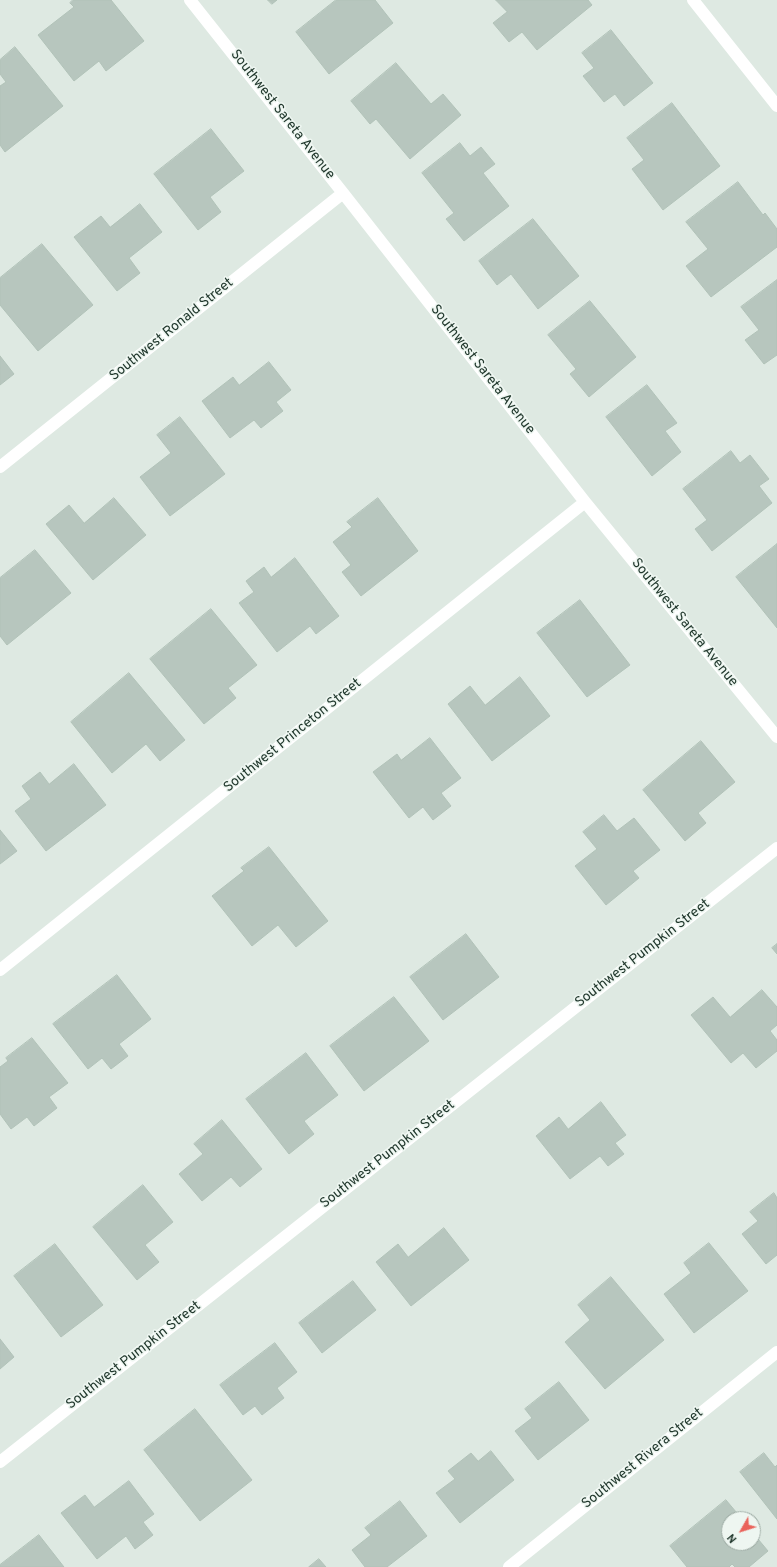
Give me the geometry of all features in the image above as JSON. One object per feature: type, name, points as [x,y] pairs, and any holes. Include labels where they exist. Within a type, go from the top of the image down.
[{"type":"street","name":"Southwest Sareta Avenue","points":[[190,0],[585,502],[777,737]]},
{"type":"street","points":[[693,0],[777,106]]},
{"type":"street","name":"Southwest Ronald Street","points":[[0,467],[343,193]]},
{"type":"street","name":"Southwest Princeton Street","points":[[0,970],[585,502]]},
{"type":"street","name":"Southwest Pumpkin Street","points":[[0,1462],[777,848]]},
{"type":"street","name":"Southwest Rivera Street","points":[[509,1567],[777,1352]]},
{"type":"building","points":[[73,0],[111,0],[144,41],[106,71],[99,61],[74,81],[38,35],[74,7],[70,3]]},
{"type":"building","points":[[268,0],[277,0],[272,4]]},
{"type":"building","points":[[336,0],[375,0],[393,23],[329,74],[296,32]]},
{"type":"building","points":[[496,0],[588,0],[592,5],[537,50],[522,32],[509,42],[493,23],[507,12]]},
{"type":"building","points":[[611,30],[653,83],[624,106],[615,94],[604,102],[583,76],[594,68],[582,53]]},
{"type":"building","points":[[15,47],[63,106],[5,152],[0,145],[0,86],[6,82],[0,74],[0,60]]},
{"type":"building","points":[[396,63],[431,104],[443,94],[461,115],[410,159],[376,119],[370,124],[351,101]]},
{"type":"building","points":[[672,103],[720,166],[663,210],[632,169],[644,160],[627,138]]},
{"type":"building","points":[[211,129],[244,171],[210,197],[221,212],[198,230],[154,174]]},
{"type":"building","points":[[460,143],[470,156],[481,147],[495,164],[483,173],[509,206],[464,241],[446,219],[454,213],[422,173]]},
{"type":"building","points":[[738,182],[763,215],[765,213],[777,229],[777,247],[711,297],[686,266],[708,249],[686,222]]},
{"type":"building","points":[[140,204],[162,232],[129,258],[140,273],[117,291],[74,237],[101,216],[110,227]]},
{"type":"building","points":[[533,219],[579,276],[538,309],[511,274],[497,285],[479,261]]},
{"type":"building","points":[[42,244],[93,305],[38,351],[0,305],[0,278]]},
{"type":"building","points":[[777,280],[777,355],[764,364],[745,340],[759,330],[741,307]]},
{"type":"building","points":[[590,301],[636,357],[589,397],[570,374],[576,369],[548,335]]},
{"type":"building","points":[[0,356],[14,374],[0,385]]},
{"type":"building","points":[[269,362],[291,390],[276,402],[283,411],[261,428],[254,420],[230,438],[202,401],[233,377],[239,385]]},
{"type":"building","points":[[647,385],[677,423],[665,431],[681,452],[652,476],[606,417]]},
{"type":"building","points":[[180,417],[225,474],[170,516],[140,477],[171,453],[157,435]]},
{"type":"building","points":[[731,451],[740,463],[750,455],[769,479],[759,486],[772,503],[712,551],[695,529],[707,520],[683,489]]},
{"type":"building","points":[[114,498],[146,535],[93,580],[46,524],[69,505],[84,523]]},
{"type":"building","points":[[378,498],[418,551],[361,596],[342,572],[351,565],[333,542],[352,527],[347,522]]},
{"type":"building","points":[[777,544],[777,628],[736,577]]},
{"type":"building","points":[[35,550],[71,593],[7,645],[0,636],[0,578]]},
{"type":"building","points":[[295,558],[339,616],[316,634],[310,626],[277,652],[239,603],[254,592],[246,581],[264,567],[271,577]]},
{"type":"building","points":[[580,600],[630,665],[587,697],[537,633]]},
{"type":"building","points":[[211,609],[257,665],[228,688],[236,698],[204,724],[150,659]]},
{"type":"building","points":[[129,673],[185,740],[160,761],[146,744],[112,773],[71,722]]},
{"type":"building","points":[[520,677],[550,716],[492,761],[448,704],[470,686],[485,705]]},
{"type":"building","points":[[430,738],[461,778],[441,793],[451,806],[433,820],[423,807],[409,818],[373,772],[397,754],[401,760]]},
{"type":"building","points":[[701,741],[735,782],[698,813],[706,823],[685,841],[643,790]]},
{"type":"building","points":[[74,764],[106,805],[46,851],[15,811],[31,799],[22,786],[40,772],[49,784]]},
{"type":"building","points":[[604,815],[617,831],[634,818],[660,850],[633,871],[639,878],[606,905],[575,866],[597,849],[583,832]]},
{"type":"building","points":[[0,830],[17,851],[0,864]]},
{"type":"building","points":[[269,847],[328,921],[296,947],[278,925],[252,946],[212,896],[244,871],[241,868]]},
{"type":"building","points":[[466,934],[499,977],[443,1020],[410,977]]},
{"type":"building","points":[[777,944],[777,954],[772,948]]},
{"type":"building","points":[[117,975],[151,1019],[119,1044],[128,1056],[111,1069],[102,1058],[88,1069],[53,1024]]},
{"type":"building","points":[[762,990],[777,1007],[777,1025],[770,1031],[777,1040],[777,1051],[756,1068],[743,1053],[731,1063],[691,1015],[713,997],[730,1017]]},
{"type":"building","points":[[394,997],[429,1041],[364,1091],[330,1046]]},
{"type":"building","points":[[32,1038],[68,1083],[49,1097],[57,1108],[34,1126],[27,1117],[11,1129],[0,1114],[0,1067],[8,1061],[6,1058]]},
{"type":"building","points":[[306,1053],[338,1095],[304,1121],[314,1134],[289,1154],[246,1099]]},
{"type":"building","points":[[601,1102],[626,1135],[615,1143],[624,1154],[608,1166],[600,1156],[570,1179],[536,1136],[559,1117],[568,1129]]},
{"type":"building","points":[[222,1120],[262,1169],[240,1187],[231,1177],[202,1201],[179,1174],[203,1154],[194,1144]]},
{"type":"building","points":[[143,1185],[173,1222],[145,1245],[159,1262],[137,1280],[93,1227]]},
{"type":"building","points":[[774,1193],[777,1198],[777,1255],[766,1264],[742,1234],[758,1221],[750,1212]]},
{"type":"building","points":[[444,1228],[469,1260],[411,1306],[376,1262],[398,1244],[408,1257]]},
{"type":"building","points":[[709,1243],[748,1291],[694,1333],[664,1294],[691,1273],[684,1263]]},
{"type":"building","points":[[55,1244],[103,1305],[61,1337],[14,1276]]},
{"type":"building","points":[[611,1277],[664,1340],[605,1389],[565,1342],[590,1320],[578,1305]]},
{"type":"building","points":[[353,1281],[376,1310],[322,1353],[299,1323]]},
{"type":"building","points":[[0,1339],[14,1357],[0,1369]]},
{"type":"building","points":[[275,1343],[297,1372],[277,1388],[284,1398],[262,1415],[255,1406],[243,1415],[220,1385]]},
{"type":"building","points":[[559,1382],[589,1420],[538,1460],[515,1431],[532,1418],[525,1409]]},
{"type":"building","points":[[195,1409],[252,1480],[200,1521],[144,1450]]},
{"type":"building","points":[[491,1451],[514,1480],[460,1523],[436,1493],[455,1479],[448,1471],[471,1453],[478,1461]]},
{"type":"building","points":[[764,1453],[775,1467],[777,1465],[777,1519],[740,1472]]},
{"type":"building","points":[[129,1481],[154,1514],[143,1522],[153,1535],[135,1549],[126,1536],[97,1559],[61,1513],[85,1495],[94,1507]]},
{"type":"building","points":[[726,1500],[735,1511],[721,1511],[721,1551],[761,1551],[761,1543],[768,1551],[749,1567],[735,1567],[732,1564],[729,1567],[687,1567],[670,1546]]},
{"type":"building","points":[[400,1501],[427,1536],[387,1567],[365,1567],[352,1550],[371,1535],[365,1528]]},
{"type":"building","points":[[39,1535],[64,1567],[0,1567],[0,1565]]},
{"type":"building","points":[[319,1559],[326,1567],[309,1567]]}]
